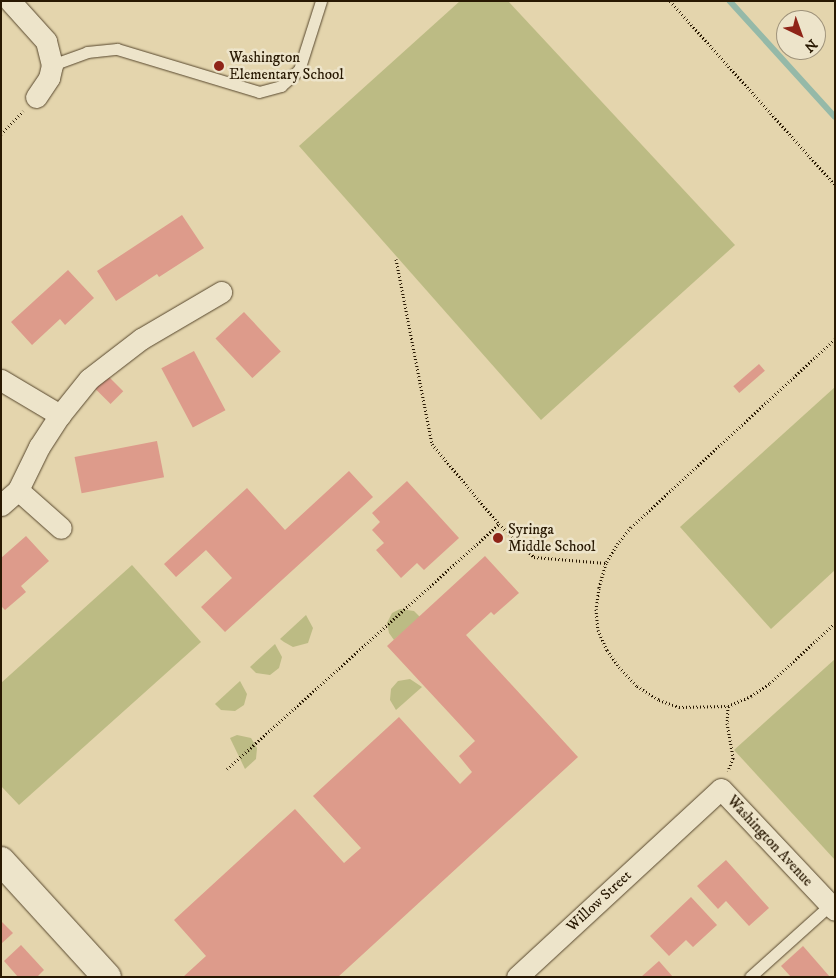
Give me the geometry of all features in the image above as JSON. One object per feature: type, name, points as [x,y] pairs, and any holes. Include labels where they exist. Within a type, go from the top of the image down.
[{"type":"street","points":[[10,1],[46,41],[52,65],[49,78],[36,97]]},
{"type":"street","points":[[1,505],[18,490],[39,448],[60,415],[88,379],[142,339],[221,292]]},
{"type":"street","points":[[1,380],[60,415]]},
{"type":"street","points":[[18,490],[61,528]]},
{"type":"street","name":"Washington Avenue","points":[[681,826],[721,789],[832,908]]},
{"type":"street","name":"Willow Street","points":[[517,977],[681,826]]},
{"type":"street","points":[[1,861],[103,975]]},
{"type":"lane","points":[[52,65],[87,52],[105,48],[117,49],[259,92],[282,86],[299,70],[321,1]]},
{"type":"lane","points":[[750,977],[832,908]]},
{"type":"path","points":[[670,1],[835,185]]},
{"type":"path","points":[[1,134],[36,97]]},
{"type":"path","points":[[396,259],[432,444],[499,524],[534,556],[606,563]]},
{"type":"path","points":[[835,339],[631,527],[618,543],[606,563],[598,588],[596,609],[598,630],[607,650],[619,667],[637,686],[659,700],[679,707],[728,706],[751,696],[770,683],[835,623]]},
{"type":"path","points":[[227,769],[499,524]]},
{"type":"path","points":[[721,789],[733,758],[727,723],[728,706]]},
{"type":"shaded area","points":[[460,1],[508,1],[735,245],[541,420],[299,146]]},
{"type":"shaded area","points":[[835,387],[835,570],[771,629],[680,527]]},
{"type":"shaded area","points":[[132,565],[201,642],[19,805],[1,786],[1,683]]},
{"type":"shaded area","points":[[400,609],[414,611],[420,617],[394,640],[389,633],[387,623],[392,613]]},
{"type":"shaded area","points":[[306,615],[313,628],[308,643],[293,647],[280,639]]},
{"type":"shaded area","points":[[275,644],[282,657],[279,668],[270,675],[256,673],[250,667]]},
{"type":"shaded area","points":[[835,659],[835,860],[734,750]]},
{"type":"shaded area","points":[[410,679],[422,687],[396,710],[390,700],[391,689],[398,681]]},
{"type":"shaded area","points":[[240,681],[247,694],[244,705],[235,711],[221,710],[215,704]]},
{"type":"shaded area","points":[[237,735],[251,738],[257,748],[256,759],[245,769],[230,738]]},
{"type":"building","points":[[182,215],[204,248],[159,277],[157,274],[116,301],[97,271]]},
{"type":"building","points":[[68,270],[94,298],[65,325],[60,319],[32,345],[11,322]]},
{"type":"building","points":[[244,312],[281,351],[252,378],[215,339]]},
{"type":"building","points":[[194,351],[225,410],[193,428],[161,368]]},
{"type":"building","points":[[759,364],[765,371],[739,393],[733,386]]},
{"type":"building","points":[[107,375],[123,391],[111,404],[94,388]]},
{"type":"building","points":[[157,441],[164,477],[82,493],[75,457]]},
{"type":"building","points":[[349,471],[373,497],[225,632],[201,607],[232,578],[206,550],[176,577],[164,564],[247,488],[285,530]]},
{"type":"building","points":[[407,481],[459,538],[424,570],[417,563],[401,578],[376,550],[384,543],[372,530],[380,522],[372,513]]},
{"type":"building","points":[[26,536],[49,561],[21,586],[26,592],[5,610],[1,606],[1,558]]},
{"type":"building","name":"Syringa Middle School","points":[[485,556],[519,593],[494,615],[491,612],[466,635],[578,757],[338,977],[183,977],[206,956],[174,920],[295,809],[344,863],[361,848],[313,796],[399,717],[460,784],[472,772],[459,756],[475,741],[387,646]]},
{"type":"building","points":[[726,860],[769,908],[749,926],[726,901],[718,909],[697,886]]},
{"type":"building","points":[[691,897],[717,925],[693,947],[686,940],[669,956],[650,936]]},
{"type":"building","points":[[1,921],[13,933],[1,944]]},
{"type":"building","points":[[21,945],[44,970],[37,977],[18,977],[4,961]]},
{"type":"building","points":[[803,946],[830,977],[791,977],[781,966]]},
{"type":"building","points":[[659,961],[673,977],[641,977]]},
{"type":"waterway","points":[[730,1],[835,117]]},
{"type":"place","name":"Washington Elementary School","points":[[219,66]]},
{"type":"place","name":"Syringa Middle School","points":[[498,538]]}]
